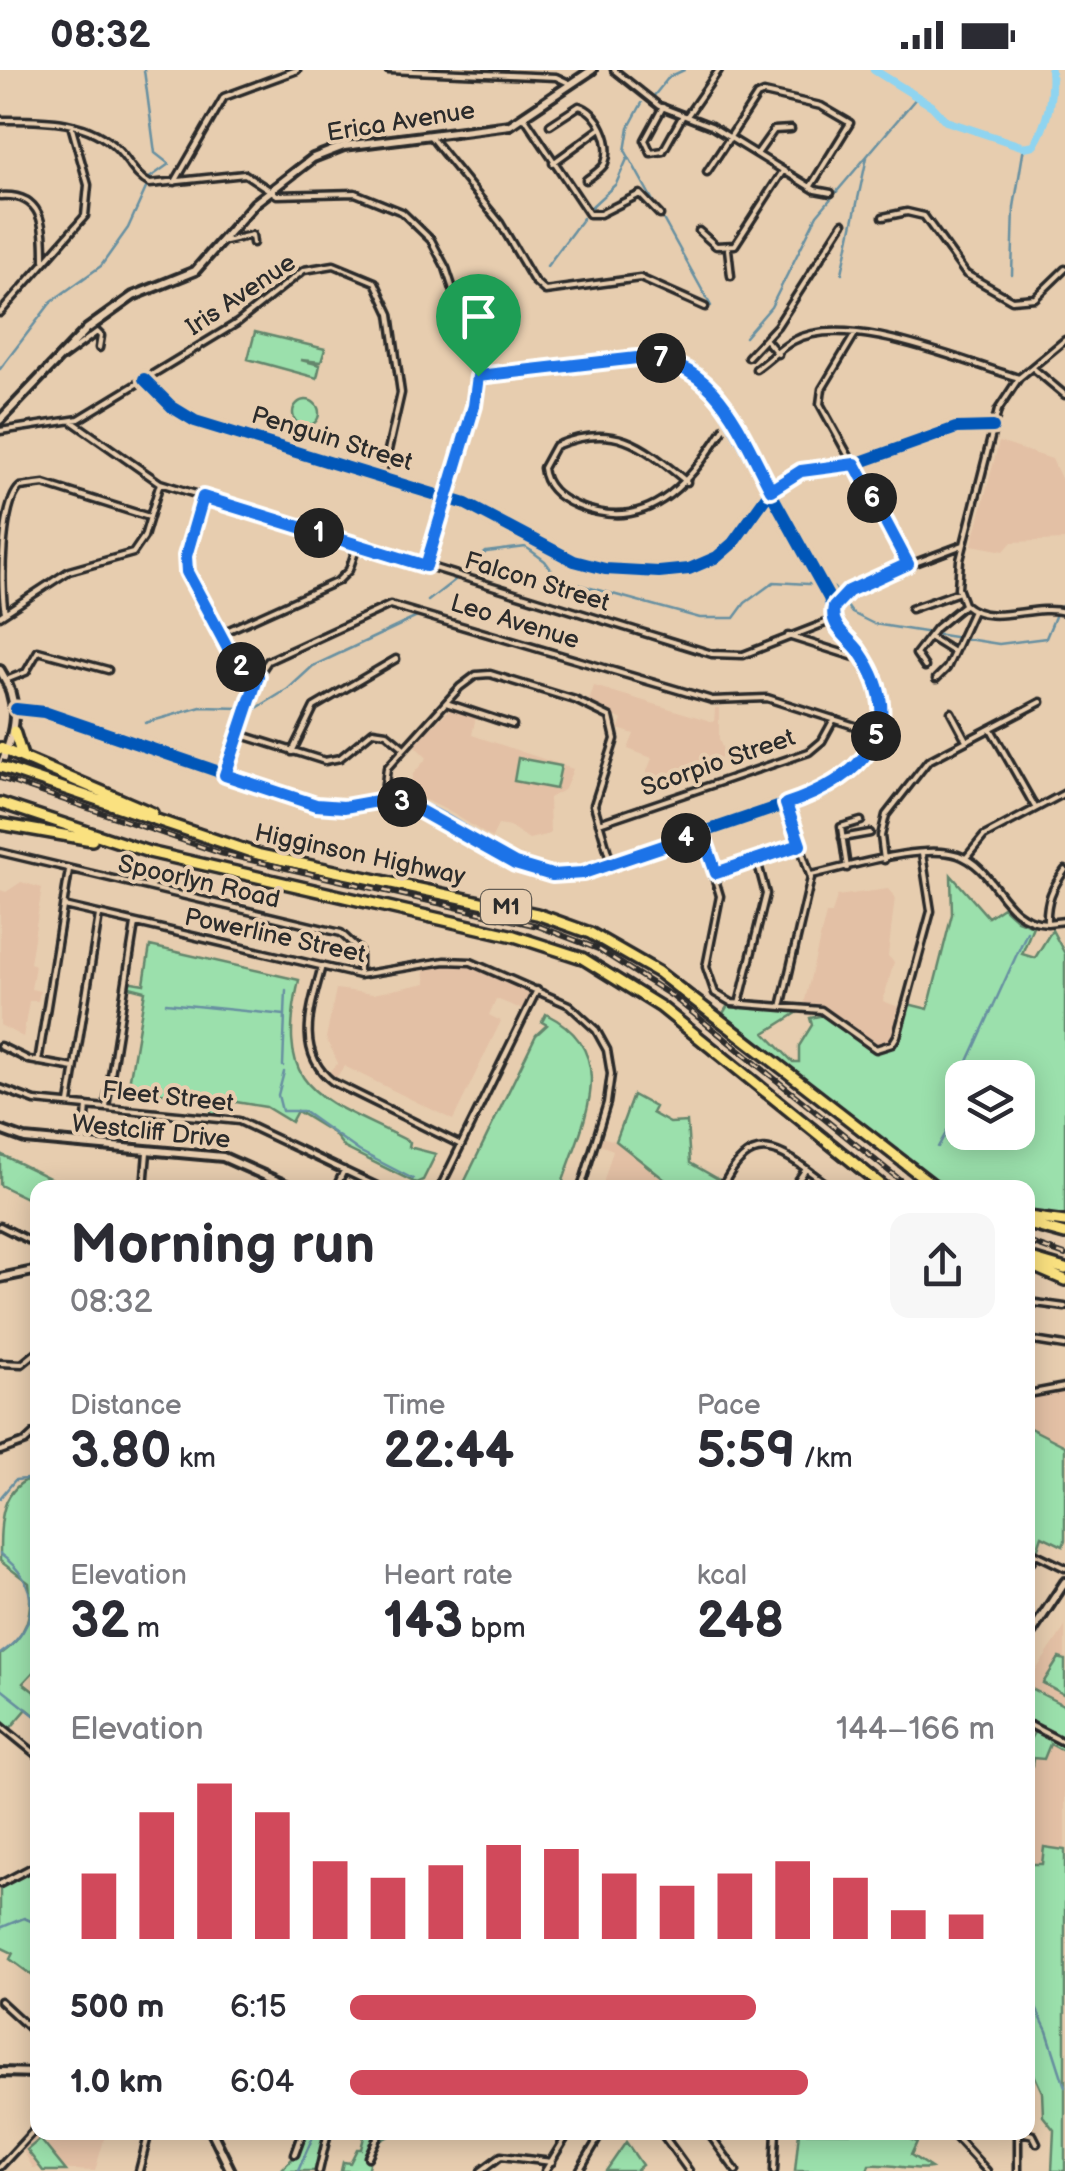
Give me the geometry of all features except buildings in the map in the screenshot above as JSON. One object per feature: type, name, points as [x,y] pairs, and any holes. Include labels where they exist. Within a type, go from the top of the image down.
[{"type":"highway","points":[[14,731],[22,756]]},
{"type":"highway","points":[[4,749],[205,836]]},
{"type":"highway","name":"Higginson Highway","points":[[2,768],[290,863],[537,914],[605,940],[658,972],[927,1180]]},
{"type":"highway","name":"Higginson Highway","points":[[0,803],[149,852],[530,940],[582,958],[661,1007],[875,1180]]},
{"type":"highway","points":[[0,824],[149,852]]},
{"type":"highway","points":[[1035,1218],[1065,1222]]},
{"type":"highway","points":[[1035,1226],[1065,1234]]},
{"type":"highway","points":[[1035,1263],[1065,1269]]},
{"type":"highway","points":[[1035,1265],[1065,1280]]},
{"type":"street","points":[[175,182],[224,97],[297,70]]},
{"type":"street","points":[[388,70],[556,77],[571,84]]},
{"type":"street","name":"Erica Avenue","points":[[0,420],[58,356],[126,300],[195,271],[270,190],[332,149],[499,128],[524,118],[592,70]]},
{"type":"street","points":[[614,70],[663,107],[831,193]]},
{"type":"street","points":[[663,107],[646,138],[651,153],[662,152],[719,70]]},
{"type":"street","points":[[707,172],[762,92],[821,106],[848,122],[849,128],[811,186]]},
{"type":"street","points":[[550,125],[582,106],[600,128],[607,140],[606,160],[586,180]]},
{"type":"street","points":[[524,118],[588,214],[600,214],[640,194],[660,215]]},
{"type":"street","points":[[0,120],[47,120],[71,125],[110,143],[145,182],[245,174],[281,195],[355,194],[414,220],[446,268],[478,376],[426,566]]},
{"type":"street","points":[[0,313],[44,260],[77,230],[88,205],[88,186],[71,125]]},
{"type":"street","points":[[554,163],[600,128]]},
{"type":"street","points":[[757,154],[774,130],[791,129]]},
{"type":"street","points":[[430,136],[500,223],[534,281],[545,291],[640,278],[705,307]]},
{"type":"street","points":[[728,249],[738,242],[783,170]]},
{"type":"street","points":[[0,196],[20,196],[36,207],[42,220],[44,260]]},
{"type":"street","points":[[883,217],[920,214],[966,274],[1012,300],[1035,298],[1065,270]]},
{"type":"street","points":[[748,357],[766,340],[842,223]]},
{"type":"street","points":[[699,231],[706,240],[728,249]]},
{"type":"street","points":[[221,242],[248,234],[252,235],[253,243]]},
{"type":"street","points":[[728,249],[731,276]]},
{"type":"street","name":"Iris Avenue","points":[[0,432],[73,422],[237,323],[304,270],[326,264],[362,273],[376,282],[387,302],[400,378],[400,412],[382,477]]},
{"type":"street","points":[[58,356],[66,356],[95,332],[100,334],[99,348]]},
{"type":"street","points":[[855,334],[820,398],[822,410],[908,564]]},
{"type":"street","points":[[756,370],[804,338],[855,334],[1019,378]]},
{"type":"street","points":[[766,340],[778,354]]},
{"type":"street","points":[[1065,340],[1019,378],[1001,402],[964,545],[958,592],[964,604],[983,615],[1046,609],[1065,612]]},
{"type":"street","points":[[16,709],[44,712],[316,805],[344,807],[383,800],[425,810],[540,874],[572,874],[612,864],[844,780],[864,759],[877,733],[882,694],[864,660],[833,620],[834,607],[732,417],[702,377],[666,359],[637,358],[478,376]]},
{"type":"street","points":[[1033,368],[1065,396]]},
{"type":"street","name":"Penguin Street","points":[[144,379],[186,418],[477,508],[574,561],[605,570],[690,569],[717,557],[741,534],[771,490]]},
{"type":"street","points":[[687,482],[638,444],[616,437],[588,437],[555,446],[543,468],[556,492],[574,504],[606,514],[642,512],[687,482],[732,417]]},
{"type":"street","name":"Falcon Street","points":[[73,422],[160,483],[712,654],[743,654],[786,634],[833,620]]},
{"type":"street","points":[[771,490],[801,471],[855,464],[956,428],[993,427]]},
{"type":"street","points":[[150,517],[44,484],[20,487],[6,506],[2,614],[69,572],[126,558],[140,546],[150,517],[160,483]]},
{"type":"street","points":[[203,497],[186,566],[238,664],[258,676],[225,775]]},
{"type":"street","points":[[220,634],[338,581],[349,570],[357,545]]},
{"type":"street","points":[[834,607],[842,597],[908,564],[964,545]]},
{"type":"street","points":[[912,609],[958,592]]},
{"type":"street","points":[[925,667],[916,654],[936,628],[964,604]]},
{"type":"street","name":"Leo Avenue","points":[[258,676],[280,652],[397,605],[712,700],[760,696],[877,733]]},
{"type":"street","points":[[936,679],[947,668],[973,611]]},
{"type":"street","points":[[786,634],[864,660]]},
{"type":"street","points":[[932,638],[952,651]]},
{"type":"street","points":[[6,680],[26,672],[40,650],[108,670]]},
{"type":"street","points":[[292,752],[300,728],[314,707],[396,659]]},
{"type":"street","points":[[0,670],[16,709],[14,731],[4,749],[2,768]]},
{"type":"street","points":[[383,800],[384,774],[405,748],[469,679],[486,674],[604,711],[612,720],[616,735],[595,801],[612,864]]},
{"type":"street","points":[[884,860],[881,836],[888,810],[928,761],[1040,702]]},
{"type":"street","points":[[446,704],[513,725]]},
{"type":"street","points":[[951,712],[966,740]]},
{"type":"street","name":"Scorpio Street","points":[[599,822],[809,752],[822,741],[834,719]]},
{"type":"street","points":[[992,730],[1035,807]]},
{"type":"street","points":[[239,734],[333,761],[372,731],[390,736],[405,748]]},
{"type":"street","points":[[966,858],[984,836],[1065,792]]},
{"type":"street","points":[[781,1007],[811,874],[786,804]]},
{"type":"street","points":[[847,868],[842,826],[861,822]]},
{"type":"street","points":[[842,838],[870,832]]},
{"type":"street","points":[[702,833],[716,873],[719,907],[706,974],[720,998],[738,1004],[824,1012],[872,1048],[892,1044],[931,910],[922,854]]},
{"type":"street","points":[[716,873],[800,845]]},
{"type":"street","name":"Spoorlyn Road","points":[[0,852],[341,933],[359,950],[359,974]]},
{"type":"street","points":[[811,874],[943,852],[966,858],[1016,915],[1047,923],[1065,921]]},
{"type":"street","points":[[738,1004],[766,894],[758,860]]},
{"type":"street","points":[[38,1062],[69,870]]},
{"type":"street","points":[[1047,923],[1047,902],[1065,870]]},
{"type":"street","name":"Powerline Street","points":[[64,906],[359,974],[466,961],[490,966],[538,990],[584,1016],[603,1042],[609,1060],[611,1089],[583,1180]]},
{"type":"street","points":[[69,1104],[100,915]]},
{"type":"street","points":[[106,1108],[136,923]]},
{"type":"street","points":[[322,966],[307,1036],[318,1069],[333,1082],[461,1145]]},
{"type":"street","points":[[444,1180],[538,990]]},
{"type":"street","points":[[0,1046],[38,1062],[74,1068]]},
{"type":"street","name":"Fleet Street","points":[[0,1088],[30,1100],[240,1120],[364,1180]]},
{"type":"street","points":[[84,1144],[88,1106]]},
{"type":"street","name":"Westcliff Drive","points":[[0,1130],[25,1139],[233,1159],[276,1180]]},
{"type":"street","points":[[726,1180],[733,1164],[759,1148],[779,1151],[821,1180]]},
{"type":"street","points":[[145,1180],[147,1150]]},
{"type":"street","points":[[798,1180],[806,1169]]},
{"type":"street","points":[[340,1180],[344,1170]]},
{"type":"street","points":[[0,1226],[30,1241]]},
{"type":"street","points":[[0,1278],[30,1272]]},
{"type":"street","points":[[1035,1303],[1065,1307]]},
{"type":"street","points":[[1035,1341],[1065,1346]]},
{"type":"street","points":[[0,1362],[22,1364],[30,1358]]},
{"type":"street","points":[[1035,1393],[1065,1387]]},
{"type":"street","points":[[0,1451],[30,1437]]},
{"type":"street","points":[[1036,1554],[1065,1568]]},
{"type":"street","points":[[1035,1627],[1065,1582]]},
{"type":"street","points":[[0,1724],[30,1749]]},
{"type":"street","points":[[1035,1728],[1065,1743]]},
{"type":"street","points":[[0,1884],[30,1868]]},
{"type":"street","points":[[0,2001],[30,2029]]},
{"type":"street","points":[[0,2072],[30,2073]]},
{"type":"street","points":[[0,2167],[30,2135]]},
{"type":"street","points":[[1035,2138],[1038,2143]]},
{"type":"street","points":[[139,2171],[147,2140]]},
{"type":"street","points":[[216,2140],[230,2171]]},
{"type":"street","points":[[296,2154],[300,2140]]},
{"type":"street","points":[[319,2171],[326,2140]]},
{"type":"street","points":[[368,2157],[376,2140]]},
{"type":"street","points":[[545,2171],[564,2140]]},
{"type":"street","points":[[580,2171],[597,2140]]},
{"type":"street","points":[[667,2140],[689,2171]]},
{"type":"street","points":[[714,2140],[736,2171]]},
{"type":"street","points":[[774,2171],[776,2140]]},
{"type":"street","points":[[958,2140],[987,2171]]},
{"type":"street","points":[[1018,2171],[1020,2140]]},
{"type":"street","points":[[481,2171],[501,2156],[552,2162]]},
{"type":"street","points":[[676,2171],[684,2164]]},
{"type":"shaded area","points":[[999,442],[1052,459],[1065,487],[1065,540],[1012,542],[1004,551],[972,545]]},
{"type":"shaded area","points":[[594,686],[714,722],[715,708],[719,708],[719,739],[725,756],[642,784],[652,758],[628,749],[634,734],[618,729],[622,720],[589,702]]},
{"type":"shaded area","points":[[451,708],[476,716],[472,735],[573,769],[565,789],[549,798],[550,834],[529,839],[511,827],[498,825],[489,843],[407,798],[413,774],[427,758],[414,745]]},
{"type":"shaded area","points":[[21,882],[42,888],[30,963],[35,965],[31,989],[40,991],[38,1001],[29,1001],[23,1037],[0,1025],[0,890],[6,892]]},
{"type":"shaded area","points":[[888,889],[895,897],[888,956],[894,962],[883,1001],[904,1009],[893,1041],[874,1048],[824,1012],[803,1008],[826,914],[832,914],[837,896]]},
{"type":"shaded area","points":[[423,964],[490,966],[538,990],[527,1011],[496,999],[489,1015],[501,1021],[453,1120],[344,1066],[336,1078],[328,1074],[338,1063],[326,1038],[336,989],[373,994],[426,983]]},
{"type":"shaded area","points":[[597,1136],[616,1141],[665,1180],[604,1180],[613,1150],[595,1143]]},
{"type":"shaded area","points":[[1065,1387],[1065,1446],[1060,1447],[1035,1431],[1035,1393]]},
{"type":"shaded area","points":[[1065,1627],[1065,1706],[1035,1691],[1035,1672]]},
{"type":"shaded area","points":[[1050,1744],[1065,1752],[1065,1850],[1045,1847],[1042,1864],[1035,1864],[1035,1757],[1044,1754]]},
{"type":"shaded area","points":[[32,2140],[104,2140],[95,2171],[33,2168],[23,2150]]},
{"type":"green space","points":[[255,332],[325,349],[321,362],[301,360],[320,365],[317,378],[248,359]]},
{"type":"green space","points":[[306,400],[315,404],[319,413],[315,422],[306,426],[297,422],[293,413],[297,404]]},
{"type":"green space","points":[[518,758],[561,766],[556,789],[514,781]]},
{"type":"green space","points":[[951,875],[988,917],[1003,907],[1017,920],[1033,926],[1022,954],[1035,958],[1052,930],[1065,954],[1065,1219],[1035,1214],[1035,1180],[931,1180],[722,1015],[728,1005],[800,1011],[765,1033],[793,1062],[799,1062],[799,1046],[812,1025],[810,1018],[824,1015],[870,1050],[891,1048],[908,1004],[928,1009],[952,914]]},
{"type":"green space","points":[[150,946],[299,980],[293,1048],[299,1070],[311,1087],[329,1101],[410,1142],[409,1147],[436,1154],[423,1180],[410,1180],[345,1148],[333,1133],[297,1111],[291,1122],[266,1107],[218,1099],[216,1117],[211,1116],[211,1098],[128,1090],[145,991],[126,986],[126,981],[144,984]]},
{"type":"green space","points":[[546,1014],[570,1030],[584,1049],[590,1070],[586,1115],[563,1180],[465,1180],[536,1035],[547,1025],[542,1022]]},
{"type":"green space","points":[[633,1095],[655,1107],[652,1113],[670,1123],[687,1122],[690,1163],[720,1180],[665,1180],[616,1141]]},
{"type":"green space","points":[[0,1154],[53,1180],[30,1180],[30,1200],[0,1185]]},
{"type":"green space","points":[[1035,1431],[1065,1446],[1065,1541],[1063,1546],[1042,1536],[1036,1554]]},
{"type":"green space","points":[[30,1478],[30,1595],[29,1583],[0,1561],[5,1507]]},
{"type":"green space","points":[[30,1595],[30,1676],[23,1683],[30,1688],[30,1711],[27,1709],[8,1731],[0,1724],[0,1655],[22,1632],[29,1615]]},
{"type":"green space","points":[[1059,1658],[1065,1660],[1065,1695],[1043,1683]]},
{"type":"green space","points":[[1035,1691],[1065,1706],[1065,1752],[1050,1744],[1044,1759],[1035,1758]]},
{"type":"green space","points":[[1044,1847],[1065,1850],[1065,2171],[1052,2171],[1054,2130],[1043,2116],[1042,2092],[1035,2076],[1035,1864],[1042,1864]]},
{"type":"green space","points":[[30,1868],[30,1974],[10,1959],[13,1953],[0,1947],[0,1884]]},
{"type":"green space","points":[[41,2140],[66,2171],[43,2171],[27,2150]]},
{"type":"green space","points":[[300,2140],[327,2140],[319,2171],[280,2171],[294,2157]]},
{"type":"green space","points":[[363,2140],[382,2140],[374,2144],[367,2171],[341,2171],[343,2162],[350,2163],[357,2149],[361,2149]]},
{"type":"green space","points":[[798,2140],[912,2140],[917,2142],[911,2155],[931,2168],[869,2165],[867,2171],[795,2171]]},
{"type":"green space","points":[[626,2142],[642,2165],[635,2171],[606,2171]]},
{"type":"waterway","points":[[144,70],[155,153],[169,164],[148,179]]},
{"type":"waterway","points":[[653,97],[669,77],[684,70]]},
{"type":"waterway","points":[[874,70],[932,106],[946,121],[1024,147],[1034,145],[1043,128],[1051,70]]},
{"type":"waterway","points":[[745,337],[771,307],[817,215],[917,97]]},
{"type":"waterway","points":[[625,151],[629,127],[642,103]]},
{"type":"waterway","points":[[1012,275],[1014,207],[1024,147]]},
{"type":"waterway","points":[[626,152],[711,306]]},
{"type":"waterway","points":[[842,273],[867,157]]},
{"type":"waterway","points":[[590,208],[616,184],[627,159]]},
{"type":"waterway","points":[[0,369],[52,301],[101,266],[128,228],[147,186]]},
{"type":"waterway","points":[[547,266],[583,218]]},
{"type":"waterway","points":[[466,571],[486,552],[526,547],[545,561],[558,579],[700,618],[734,618],[745,603],[774,582],[825,585],[834,588],[852,613],[874,624],[931,633]]},
{"type":"waterway","points":[[428,601],[455,580]]},
{"type":"waterway","points":[[1061,607],[1065,603]]},
{"type":"waterway","points":[[935,634],[999,644],[1046,638],[1056,614]]},
{"type":"waterway","points":[[252,711],[288,689],[313,666],[417,617]]},
{"type":"waterway","points":[[145,723],[201,707],[241,708]]},
{"type":"waterway","points":[[938,1147],[959,1110],[959,1081],[1027,932]]},
{"type":"waterway","points":[[283,1066],[286,990]]},
{"type":"waterway","points":[[166,1003],[285,1015]]},
{"type":"waterway","points":[[284,1072],[278,1095],[282,1111],[303,1111],[359,1151],[413,1179]]},
{"type":"waterway","points":[[0,1498],[15,1480],[30,1479]]},
{"type":"waterway","points":[[0,1554],[23,1578],[30,1598]]},
{"type":"waterway","points":[[0,1654],[23,1630],[30,1610]]},
{"type":"waterway","points":[[0,1688],[30,1712]]},
{"type":"waterway","points":[[0,1928],[24,1918],[30,1921]]},
{"type":"waterway","points":[[1035,2006],[1065,2087]]},
{"type":"waterway","points":[[298,2171],[312,2140]]},
{"type":"railway","points":[[0,778],[220,853],[538,926],[598,949],[672,996],[900,1180]]},
{"type":"railway","points":[[1035,1244],[1065,1255]]},
{"type":"cycle path","points":[[16,709],[44,712],[316,805],[385,801],[408,804],[452,824],[513,861],[558,874],[583,873],[825,791],[860,764],[877,733],[882,694],[858,651],[835,624],[829,598],[713,388],[691,369],[656,358],[478,377]]},
{"type":"cycle path","points":[[144,379],[172,407],[195,421],[466,504],[574,561],[605,569],[689,569],[717,557],[733,543],[774,486],[801,471],[855,464],[956,428],[993,427]]},
{"type":"route","points":[[637,358],[666,359],[691,369],[719,395],[771,490],[801,471],[855,464],[908,564],[849,591],[834,607],[835,624],[878,682],[882,717],[868,754],[844,780],[786,804],[800,845],[716,873],[702,833],[583,873],[540,874],[408,804],[383,800],[344,807],[316,805],[225,775],[258,676],[234,660],[187,572],[186,556],[203,497],[426,566],[474,406],[478,376],[637,358]]}]
